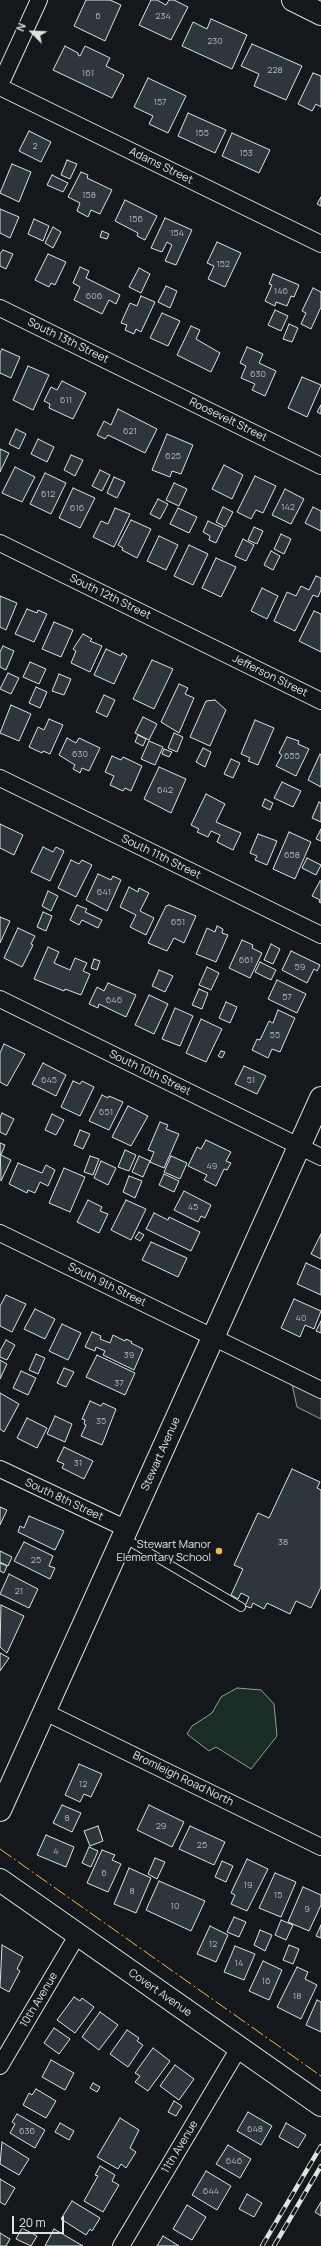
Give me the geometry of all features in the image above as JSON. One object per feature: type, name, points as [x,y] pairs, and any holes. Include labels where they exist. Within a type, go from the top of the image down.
[{"type":"main road","points":[[293,0],[321,14]]},
{"type":"main road","name":"Stewart Avenue","points":[[0,1810],[321,1098]]},
{"type":"main road","name":"Covert Avenue","points":[[0,1880],[239,2048],[319,2098]]},
{"type":"street","points":[[0,86],[39,0]]},
{"type":"street","name":"Adams Street","points":[[0,86],[321,244]]},
{"type":"street","name":"South 13th Street","points":[[0,308],[135,374]]},
{"type":"street","name":"Roosevelt Street","points":[[135,374],[321,466]]},
{"type":"street","name":"South 12th Street","points":[[0,543],[220,651]]},
{"type":"street","name":"Jefferson Street","points":[[220,651],[321,701]]},
{"type":"street","name":"South 11th Street","points":[[0,778],[321,935]]},
{"type":"street","name":"South 10th Street","points":[[0,999],[321,1157]]},
{"type":"street","name":"South 9th Street","points":[[0,1233],[321,1390]]},
{"type":"street","name":"South 8th Street","points":[[0,1469],[125,1534]]},
{"type":"street","name":"Bromleigh Road North","points":[[44,1712],[321,1847]]},
{"type":"street","name":"10th Avenue","points":[[0,2066],[78,1934]]},
{"type":"street","name":"11th Avenue","points":[[122,2246],[239,2048]]},
{"type":"lane","points":[[125,1534],[240,1607]]},
{"type":"green space","points":[[237,1688],[261,1690],[274,1704],[277,1736],[251,1769],[216,1747],[209,1751],[187,1734],[192,1726],[212,1713],[221,1697]]},
{"type":"shaded area","points":[[290,1375],[321,1390],[321,1419],[297,1407]]},
{"type":"building","points":[[86,0],[110,0],[121,5],[105,41],[74,26]]},
{"type":"building","points":[[151,0],[157,0],[166,5],[169,0],[174,0],[188,7],[171,40],[139,25]]},
{"type":"building","points":[[211,19],[247,35],[232,69],[182,46],[193,22],[207,29]]},
{"type":"building","points":[[252,44],[302,66],[286,100],[254,86],[259,74],[241,66]]},
{"type":"building","points":[[65,46],[78,53],[80,56],[85,46],[110,58],[106,66],[124,75],[112,98],[53,70]]},
{"type":"building","points":[[313,73],[321,76],[321,107],[316,104],[312,111],[298,104]]},
{"type":"building","points":[[148,78],[186,96],[168,133],[149,124],[153,116],[134,107]]},
{"type":"building","points":[[188,113],[226,130],[215,153],[178,136]]},
{"type":"building","points":[[29,131],[51,142],[41,162],[19,151]]},
{"type":"building","points":[[232,133],[270,150],[259,173],[222,156]]},
{"type":"building","points":[[67,160],[77,164],[70,179],[61,175]]},
{"type":"building","points":[[12,164],[31,172],[19,202],[0,193]]},
{"type":"building","points":[[81,172],[88,175],[87,178],[112,190],[100,214],[91,210],[88,217],[77,211],[80,203],[68,197]]},
{"type":"building","points":[[52,175],[68,183],[63,192],[47,185]]},
{"type":"building","points":[[321,197],[321,206],[317,204]]},
{"type":"building","points":[[125,200],[157,216],[145,240],[137,236],[138,233],[115,221]]},
{"type":"building","points":[[0,209],[19,217],[10,238],[0,233]]},
{"type":"building","points":[[165,218],[192,230],[176,265],[165,261],[172,245],[167,242],[162,252],[151,248]]},
{"type":"building","points":[[34,219],[49,226],[43,241],[28,234]]},
{"type":"building","points":[[53,227],[61,232],[53,248],[45,243]]},
{"type":"building","points":[[102,231],[109,234],[107,239],[100,237]]},
{"type":"building","points":[[217,242],[241,253],[225,287],[208,279],[214,266],[207,263]]},
{"type":"building","points":[[3,250],[13,254],[6,269],[0,266],[0,254]]},
{"type":"building","points":[[48,254],[66,262],[55,285],[51,283],[49,287],[35,280]]},
{"type":"building","points":[[80,267],[89,271],[86,278],[120,295],[116,304],[109,300],[102,314],[74,300],[80,287],[73,283]]},
{"type":"building","points":[[139,268],[150,274],[141,293],[129,287]]},
{"type":"building","points":[[273,274],[299,285],[294,297],[291,296],[287,306],[276,302],[275,306],[265,301],[272,285],[269,284]]},
{"type":"building","points":[[166,286],[177,291],[170,308],[158,302]]},
{"type":"building","points":[[313,288],[321,292],[321,307],[311,329],[301,324],[306,313],[302,311]]},
{"type":"building","points":[[141,296],[155,302],[141,332],[136,329],[134,334],[125,330],[127,325],[121,323],[130,303],[137,306]]},
{"type":"building","points":[[275,310],[288,316],[281,331],[268,325]]},
{"type":"building","points":[[162,313],[180,321],[168,346],[150,338]]},
{"type":"building","points":[[289,324],[298,328],[292,342],[283,339]]},
{"type":"building","points":[[191,326],[200,330],[196,339],[220,353],[211,372],[177,355]]},
{"type":"building","points":[[247,347],[263,354],[259,363],[276,371],[265,396],[252,390],[255,384],[241,378],[246,366],[240,363]]},
{"type":"building","points":[[2,349],[20,357],[11,378],[0,373],[0,353]]},
{"type":"building","points":[[28,366],[49,375],[33,410],[13,400]]},
{"type":"building","points":[[302,377],[321,385],[307,417],[288,408]]},
{"type":"building","points":[[62,381],[86,393],[73,419],[49,408],[50,404],[44,401],[51,387],[57,390]]},
{"type":"building","points":[[321,405],[321,414],[317,412]]},
{"type":"building","points":[[118,409],[157,429],[145,453],[108,435],[105,439],[97,435],[104,421],[111,425]]},
{"type":"building","points":[[16,429],[26,434],[19,449],[9,444]]},
{"type":"building","points":[[167,434],[193,445],[181,474],[172,471],[170,477],[152,470]]},
{"type":"building","points":[[38,439],[54,447],[47,462],[31,454]]},
{"type":"building","points":[[0,449],[9,453],[0,472]]},
{"type":"building","points":[[71,455],[83,460],[75,476],[64,470]]},
{"type":"building","points":[[224,465],[243,475],[232,499],[212,489]]},
{"type":"building","points":[[15,467],[35,477],[22,502],[2,493]]},
{"type":"building","points":[[100,470],[110,475],[102,491],[92,486]]},
{"type":"building","points":[[45,473],[66,483],[51,514],[30,504]]},
{"type":"building","points":[[255,476],[276,486],[263,513],[256,510],[251,519],[237,512]]},
{"type":"building","points":[[114,477],[125,482],[117,498],[107,493]]},
{"type":"building","points":[[174,483],[187,489],[179,506],[166,500]]},
{"type":"building","points":[[73,488],[95,498],[80,528],[59,518]]},
{"type":"building","points":[[285,489],[304,499],[291,524],[272,515]]},
{"type":"building","points":[[158,499],[168,504],[160,519],[150,514]]},
{"type":"building","points":[[223,507],[233,512],[225,527],[216,522]]},
{"type":"building","points":[[313,507],[321,511],[321,531],[305,523]]},
{"type":"building","points":[[115,508],[130,514],[114,547],[93,537],[101,521],[108,524]]},
{"type":"building","points":[[178,508],[197,517],[189,533],[170,524]]},
{"type":"building","points":[[131,520],[151,529],[137,558],[122,550],[123,548],[118,545]]},
{"type":"building","points":[[208,521],[223,528],[216,543],[209,540],[210,536],[203,532]]},
{"type":"building","points":[[254,527],[263,531],[257,544],[248,540]]},
{"type":"building","points":[[281,534],[291,539],[284,554],[274,549]]},
{"type":"building","points":[[159,536],[178,545],[166,570],[147,561]]},
{"type":"building","points":[[243,539],[254,545],[246,561],[235,556]]},
{"type":"building","points":[[189,545],[208,554],[193,585],[174,576]]},
{"type":"building","points":[[271,551],[280,556],[273,570],[264,565]]},
{"type":"building","points":[[216,558],[236,567],[221,597],[202,588]]},
{"type":"building","points":[[316,576],[321,578],[321,590],[318,597],[313,595],[295,631],[274,621],[287,592],[296,596],[301,586],[309,590]]},
{"type":"building","points":[[262,588],[278,596],[267,619],[251,611]]},
{"type":"building","points":[[0,596],[17,603],[6,630],[0,627]]},
{"type":"building","points":[[27,609],[37,613],[38,610],[47,614],[34,642],[15,634]]},
{"type":"building","points":[[314,611],[321,614],[321,652],[299,641]]},
{"type":"building","points":[[54,622],[73,630],[61,657],[42,649]]},
{"type":"building","points":[[83,634],[92,639],[90,641],[102,646],[90,672],[71,663],[76,651],[73,649]]},
{"type":"building","points":[[3,646],[14,651],[6,670],[0,667],[0,652]]},
{"type":"building","points":[[106,649],[121,656],[122,653],[127,656],[114,684],[94,675]]},
{"type":"building","points":[[152,660],[173,669],[154,709],[133,699]]},
{"type":"building","points":[[30,662],[46,669],[39,684],[23,677]]},
{"type":"building","points":[[8,673],[19,678],[11,694],[0,689]]},
{"type":"building","points":[[59,674],[71,679],[64,695],[52,691]]},
{"type":"building","points":[[179,684],[188,688],[185,694],[194,698],[179,733],[161,722]]},
{"type":"building","points":[[36,687],[47,692],[40,708],[29,703]]},
{"type":"building","points":[[104,695],[115,700],[107,717],[96,712]]},
{"type":"building","points":[[215,700],[226,710],[210,746],[190,737],[206,701]]},
{"type":"building","points":[[11,705],[31,714],[19,741],[0,733]]},
{"type":"building","points":[[143,717],[157,724],[149,740],[135,733]]},
{"type":"building","points":[[49,719],[63,725],[50,754],[43,751],[42,753],[29,747],[38,727],[44,730]]},
{"type":"building","points":[[255,720],[274,728],[258,765],[248,761],[250,758],[241,754]]},
{"type":"building","points":[[174,733],[183,737],[177,752],[168,748]]},
{"type":"building","points":[[138,735],[146,739],[143,746],[135,742]]},
{"type":"building","points":[[287,737],[299,741],[298,744],[309,749],[296,776],[276,766],[282,755],[279,753]]},
{"type":"building","points":[[67,738],[76,743],[79,738],[100,748],[89,771],[82,768],[80,773],[73,769],[75,765],[59,755]]},
{"type":"building","points":[[149,741],[163,747],[155,765],[141,759]]},
{"type":"building","points":[[203,748],[211,752],[205,767],[196,762]]},
{"type":"building","points":[[164,749],[172,752],[169,757],[162,754]]},
{"type":"building","points":[[320,754],[321,755],[321,787],[308,780]]},
{"type":"building","points":[[112,756],[121,760],[123,757],[142,766],[131,791],[125,788],[123,791],[110,785],[114,776],[105,772]]},
{"type":"building","points":[[231,759],[240,763],[233,778],[224,774]]},
{"type":"building","points":[[159,767],[186,779],[171,813],[144,799]]},
{"type":"building","points":[[282,782],[301,791],[293,807],[274,798]]},
{"type":"building","points":[[206,794],[225,804],[216,822],[241,833],[233,850],[217,842],[220,835],[211,831],[208,837],[197,832],[199,829],[191,825]]},
{"type":"building","points":[[265,799],[273,803],[270,810],[262,806]]},
{"type":"building","points":[[319,802],[321,803],[321,822],[312,818]]},
{"type":"building","points":[[0,824],[23,835],[14,855],[0,848]]},
{"type":"building","points":[[321,829],[321,841],[316,839]]},
{"type":"building","points":[[289,832],[311,842],[295,879],[273,869]]},
{"type":"building","points":[[258,834],[277,841],[267,865],[255,860],[257,856],[250,853]]},
{"type":"building","points":[[43,847],[53,852],[56,847],[64,851],[50,881],[31,872]]},
{"type":"building","points":[[307,858],[321,865],[316,875],[302,868]]},
{"type":"building","points":[[71,860],[79,864],[82,860],[92,865],[76,897],[58,888]]},
{"type":"building","points":[[98,874],[111,880],[113,876],[121,880],[107,911],[86,900]]},
{"type":"building","points":[[320,881],[321,903],[319,902],[320,900],[312,896]]},
{"type":"building","points":[[129,887],[138,892],[139,888],[149,893],[140,911],[154,918],[146,935],[130,927],[136,915],[120,907]]},
{"type":"building","points":[[48,891],[58,896],[51,911],[42,906]]},
{"type":"building","points":[[77,905],[87,909],[85,912],[102,920],[98,928],[82,920],[79,925],[70,920]]},
{"type":"building","points":[[169,905],[196,916],[184,943],[174,938],[167,951],[148,943],[166,906]]},
{"type":"building","points":[[43,912],[52,916],[46,931],[37,927]]},
{"type":"building","points":[[0,917],[10,921],[0,943]]},
{"type":"building","points":[[217,926],[223,929],[222,933],[228,935],[216,962],[196,954],[207,928],[215,932]]},
{"type":"building","points":[[18,928],[35,936],[31,944],[33,945],[22,967],[4,958]]},
{"type":"building","points":[[242,940],[253,945],[252,948],[262,953],[250,978],[229,968]]},
{"type":"building","points":[[271,944],[280,949],[273,964],[264,960]]},
{"type":"building","points":[[48,947],[59,952],[54,963],[70,970],[75,958],[87,963],[83,971],[90,974],[81,995],[65,989],[64,991],[34,979]]},
{"type":"building","points":[[291,951],[320,965],[317,971],[314,969],[307,983],[282,970]]},
{"type":"building","points":[[94,959],[100,961],[97,970],[91,968]]},
{"type":"building","points":[[260,962],[276,970],[271,980],[255,972]]},
{"type":"building","points":[[207,967],[219,973],[211,990],[199,985]]},
{"type":"building","points":[[159,970],[173,976],[165,992],[152,986]]},
{"type":"building","points":[[277,980],[306,994],[297,1013],[268,999]]},
{"type":"building","points":[[108,983],[136,995],[126,1017],[99,1004],[98,1008],[89,1004],[97,987],[104,991]]},
{"type":"building","points":[[199,989],[208,993],[202,1009],[192,1005]]},
{"type":"building","points":[[149,995],[168,1004],[154,1034],[135,1025]]},
{"type":"building","points":[[226,1002],[237,1007],[230,1023],[219,1018]]},
{"type":"building","points":[[175,1008],[193,1016],[180,1046],[162,1039]]},
{"type":"building","points":[[278,1010],[295,1018],[280,1052],[272,1049],[268,1058],[252,1050],[257,1039],[260,1040],[269,1021],[273,1023]]},
{"type":"building","points":[[201,1019],[222,1029],[206,1062],[186,1053]]},
{"type":"building","points":[[4,1044],[25,1054],[7,1086],[0,1082],[0,1053]]},
{"type":"building","points":[[221,1051],[225,1052],[222,1058],[218,1056]]},
{"type":"building","points":[[43,1063],[66,1075],[56,1096],[32,1084]]},
{"type":"building","points":[[244,1066],[266,1076],[257,1094],[235,1084]]},
{"type":"building","points":[[73,1081],[80,1084],[82,1081],[94,1087],[80,1116],[61,1107]]},
{"type":"building","points":[[102,1095],[108,1098],[109,1096],[123,1102],[109,1130],[89,1121]]},
{"type":"building","points":[[128,1106],[148,1116],[131,1146],[112,1137]]},
{"type":"building","points":[[2,1113],[14,1119],[6,1135],[0,1132],[0,1118]]},
{"type":"building","points":[[52,1114],[64,1120],[56,1135],[45,1130]]},
{"type":"building","points":[[160,1122],[168,1125],[166,1129],[179,1134],[164,1168],[150,1162],[154,1152],[148,1150]]},
{"type":"building","points":[[80,1130],[90,1134],[83,1149],[74,1145]]},
{"type":"building","points":[[206,1140],[231,1152],[226,1161],[231,1163],[227,1170],[224,1169],[216,1186],[204,1180],[207,1175],[188,1166],[197,1147],[201,1149]]},
{"type":"building","points":[[0,1143],[5,1145],[1,1155],[11,1160],[1,1181]]},
{"type":"building","points":[[125,1150],[136,1155],[129,1171],[118,1167]]},
{"type":"building","points":[[90,1156],[99,1159],[93,1175],[84,1172]]},
{"type":"building","points":[[139,1156],[150,1161],[143,1177],[132,1172]]},
{"type":"building","points":[[171,1156],[187,1163],[180,1179],[164,1172]]},
{"type":"building","points":[[101,1161],[116,1168],[108,1185],[94,1178]]},
{"type":"building","points":[[18,1163],[42,1173],[46,1165],[55,1170],[48,1186],[40,1182],[35,1193],[28,1190],[27,1193],[9,1184]]},
{"type":"building","points":[[64,1168],[85,1177],[70,1212],[49,1203]]},
{"type":"building","points":[[164,1174],[179,1181],[174,1192],[159,1185]]},
{"type":"building","points":[[129,1176],[142,1181],[135,1198],[123,1192]]},
{"type":"building","points":[[184,1191],[211,1205],[205,1218],[201,1216],[198,1222],[174,1210]]},
{"type":"building","points":[[88,1200],[102,1207],[100,1211],[108,1214],[99,1233],[77,1222]]},
{"type":"building","points":[[126,1200],[146,1209],[131,1240],[111,1230]]},
{"type":"building","points":[[154,1213],[168,1220],[169,1217],[200,1232],[191,1251],[146,1229]]},
{"type":"building","points":[[139,1232],[144,1235],[140,1241],[135,1238]]},
{"type":"building","points":[[321,1234],[321,1259],[311,1254]]},
{"type":"building","points":[[151,1242],[187,1258],[178,1277],[142,1260]]},
{"type":"building","points":[[306,1263],[321,1270],[321,1295],[297,1284]]},
{"type":"building","points":[[6,1295],[26,1304],[12,1332],[0,1326],[0,1306]]},
{"type":"building","points":[[294,1299],[321,1311],[314,1329],[305,1325],[300,1337],[281,1328]]},
{"type":"building","points":[[35,1309],[55,1319],[45,1339],[24,1329]]},
{"type":"building","points":[[321,1321],[321,1333],[316,1331]]},
{"type":"building","points":[[62,1324],[81,1333],[68,1360],[49,1351]]},
{"type":"building","points":[[92,1332],[101,1336],[100,1339],[110,1343],[113,1335],[125,1341],[126,1339],[143,1349],[134,1370],[103,1355],[105,1351],[96,1347],[95,1351],[85,1347]]},
{"type":"building","points":[[6,1340],[15,1345],[7,1360],[0,1357],[0,1351]]},
{"type":"building","points":[[36,1354],[45,1358],[38,1374],[29,1370]]},
{"type":"building","points":[[97,1355],[135,1373],[125,1395],[86,1377]]},
{"type":"building","points":[[0,1360],[7,1364],[0,1379]]},
{"type":"building","points":[[64,1368],[74,1372],[66,1387],[57,1383]]},
{"type":"building","points":[[21,1371],[36,1378],[28,1395],[13,1388]]},
{"type":"building","points":[[0,1393],[19,1404],[4,1432],[0,1429]]},
{"type":"building","points":[[90,1401],[101,1406],[103,1403],[116,1409],[102,1445],[81,1436],[86,1425],[84,1424],[85,1420],[82,1419]]},
{"type":"building","points":[[55,1416],[72,1424],[65,1442],[47,1434]]},
{"type":"building","points":[[27,1418],[47,1428],[37,1448],[17,1438]]},
{"type":"building","points":[[64,1447],[93,1461],[84,1479],[62,1468],[64,1464],[57,1461]]},
{"type":"building","points":[[292,1469],[320,1482],[317,1488],[321,1490],[321,1587],[311,1608],[296,1601],[290,1614],[267,1603],[264,1609],[253,1603],[251,1608],[245,1606],[249,1597],[241,1593],[238,1599],[231,1595],[243,1569],[234,1565],[258,1513],[269,1518]]},
{"type":"building","points":[[0,1507],[7,1510],[0,1525]]},
{"type":"building","points":[[29,1516],[64,1531],[55,1550],[18,1532],[20,1526],[24,1528]]},
{"type":"building","points":[[24,1542],[53,1556],[49,1566],[55,1568],[50,1579],[14,1561]]},
{"type":"building","points":[[0,1551],[12,1557],[8,1566],[0,1562]]},
{"type":"building","points":[[0,1563],[7,1566],[4,1573],[0,1571]]},
{"type":"building","points":[[9,1574],[38,1589],[29,1608],[0,1594]]},
{"type":"building","points":[[1,1605],[24,1616],[7,1653],[0,1647]]},
{"type":"building","points":[[0,1653],[9,1658],[0,1671]]},
{"type":"building","points":[[79,1764],[102,1774],[91,1797],[84,1794],[80,1802],[65,1795]]},
{"type":"building","points":[[62,1805],[81,1813],[72,1832],[53,1823]]},
{"type":"building","points":[[149,1805],[184,1822],[172,1847],[137,1830]]},
{"type":"building","points":[[98,1826],[103,1841],[90,1846],[84,1831]]},
{"type":"building","points":[[190,1826],[225,1842],[214,1865],[179,1849]]},
{"type":"building","points":[[46,1835],[74,1847],[66,1867],[37,1855]]},
{"type":"building","points":[[89,1847],[98,1851],[91,1867],[82,1863]]},
{"type":"building","points":[[102,1850],[115,1855],[112,1860],[121,1864],[108,1892],[87,1883]]},
{"type":"building","points":[[155,1858],[165,1862],[157,1879],[148,1874]]},
{"type":"building","points":[[247,1859],[268,1869],[247,1911],[231,1904],[235,1895],[231,1893]]},
{"type":"building","points":[[222,1861],[233,1866],[226,1882],[215,1877]]},
{"type":"building","points":[[129,1868],[151,1878],[136,1913],[114,1904]]},
{"type":"building","points":[[275,1873],[296,1882],[281,1917],[259,1908]]},
{"type":"building","points":[[159,1881],[205,1901],[191,1931],[146,1910]]},
{"type":"building","points":[[303,1887],[321,1895],[321,1905],[309,1931],[288,1922]]},
{"type":"building","points":[[234,1917],[246,1922],[239,1937],[227,1932]]},
{"type":"building","points":[[281,1920],[293,1925],[286,1940],[275,1935]]},
{"type":"building","points":[[321,1925],[321,1938],[316,1936]]},
{"type":"building","points":[[210,1926],[228,1935],[216,1962],[197,1954]]},
{"type":"building","points":[[260,1930],[272,1935],[265,1951],[254,1945]]},
{"type":"building","points":[[2,1945],[23,1957],[17,1969],[20,1971],[9,1992],[0,1987]]},
{"type":"building","points":[[289,1945],[299,1949],[293,1964],[283,1960]]},
{"type":"building","points":[[235,1946],[255,1954],[244,1980],[224,1972]]},
{"type":"building","points":[[263,1961],[282,1970],[269,2000],[249,1991]]},
{"type":"building","points":[[297,1967],[308,1972],[305,1979],[317,1985],[301,2019],[277,2007]]},
{"type":"building","points":[[74,1997],[80,2001],[82,1998],[94,2007],[75,2033],[57,2020]]},
{"type":"building","points":[[317,2000],[321,2002],[321,2032],[306,2025]]},
{"type":"building","points":[[100,2012],[118,2025],[99,2050],[82,2037]]},
{"type":"building","points":[[54,2028],[70,2039],[59,2054],[44,2043]]},
{"type":"building","points":[[127,2030],[139,2038],[137,2041],[143,2045],[128,2067],[110,2054]]},
{"type":"building","points":[[153,2048],[170,2061],[148,2091],[135,2082],[140,2076],[135,2073]]},
{"type":"building","points":[[51,2060],[74,2073],[65,2090],[42,2077]]},
{"type":"building","points":[[175,2065],[194,2079],[179,2100],[160,2086]]},
{"type":"building","points":[[93,2083],[100,2087],[97,2092],[90,2088]]},
{"type":"building","points":[[36,2089],[56,2101],[46,2118],[23,2105],[29,2093],[32,2095]]},
{"type":"building","points":[[174,2101],[182,2106],[176,2116],[168,2112]]},
{"type":"building","points":[[248,2112],[272,2126],[261,2145],[237,2131]]},
{"type":"building","points":[[17,2114],[45,2130],[35,2148],[10,2133],[15,2124],[12,2122]]},
{"type":"building","points":[[120,2118],[139,2130],[130,2148],[136,2152],[126,2168],[121,2164],[118,2169],[97,2157]]},
{"type":"building","points":[[60,2123],[74,2131],[69,2140],[55,2132]]},
{"type":"building","points":[[286,2123],[306,2135],[298,2148],[279,2137]]},
{"type":"building","points":[[2,2142],[29,2159],[19,2175],[0,2164]]},
{"type":"building","points":[[228,2145],[251,2159],[240,2178],[216,2164]]},
{"type":"building","points":[[100,2166],[115,2175],[112,2181],[119,2185],[103,2212],[84,2201],[98,2176],[95,2175]]},
{"type":"building","points":[[206,2171],[231,2186],[217,2210],[192,2195]]},
{"type":"building","points":[[0,2179],[15,2188],[5,2205],[0,2202]]},
{"type":"building","points":[[247,2194],[262,2203],[254,2217],[239,2209]]},
{"type":"building","points":[[72,2201],[100,2218],[92,2231],[90,2229],[86,2235],[61,2219]]},
{"type":"building","points":[[321,2202],[321,2216],[315,2212]]},
{"type":"building","points":[[187,2205],[206,2217],[192,2240],[173,2229]]},
{"type":"building","points":[[22,2228],[37,2236],[31,2246],[16,2239]]},
{"type":"building","points":[[54,2229],[83,2246],[45,2246]]},
{"type":"building","points":[[0,2233],[10,2239],[6,2246],[0,2246]]},
{"type":"building","points":[[163,2236],[179,2246],[157,2246]]},
{"type":"railway","points":[[262,2246],[321,2146]]},
{"type":"railway","points":[[274,2246],[321,2166]]},
{"type":"power","points":[[0,1849],[321,2076]]},
{"type":"place","name":"Stewart Manor Elementary School","points":[[219,1551]]}]
